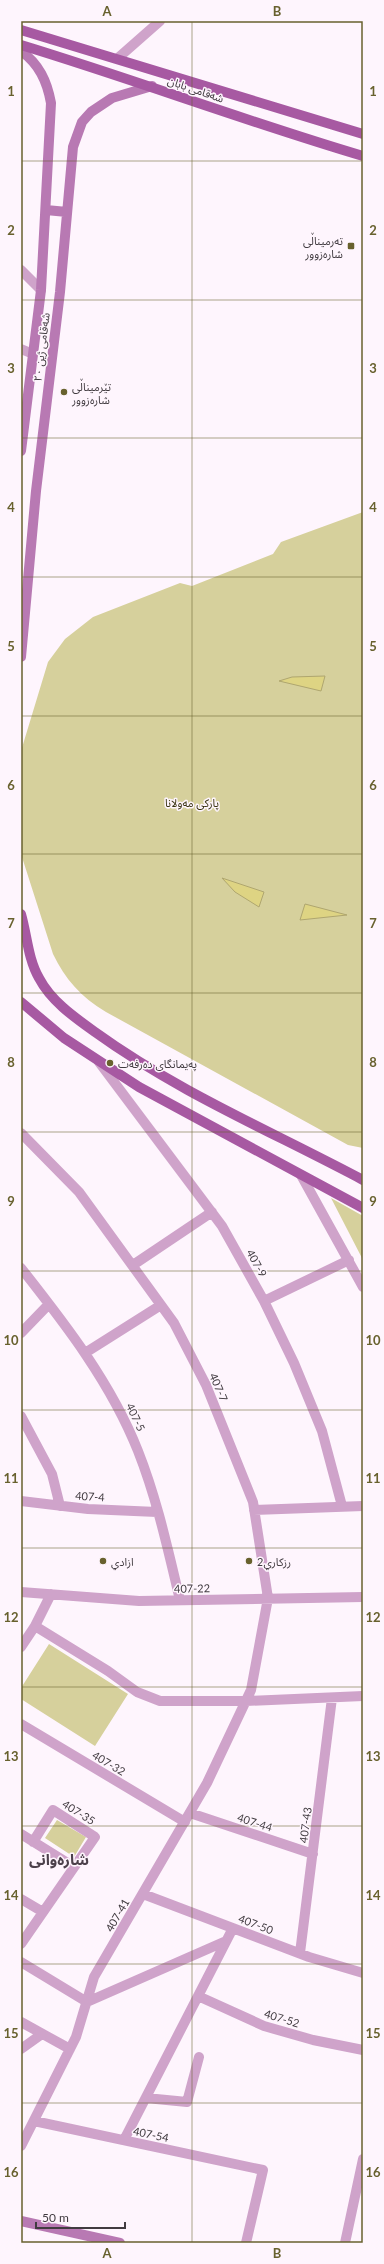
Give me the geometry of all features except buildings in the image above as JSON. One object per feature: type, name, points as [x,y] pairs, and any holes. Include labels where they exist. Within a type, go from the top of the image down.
[{"type":"main road","points":[[21,30],[118,58],[363,134]]},
{"type":"main road","name":"شەقامی بابان","points":[[21,44],[152,86],[277,130],[363,156]]},
{"type":"main road","name":"شەقامی ژین ٢٠","points":[[21,51],[32,61],[43,76],[51,103],[41,290],[33,354],[24,404],[21,451]]},
{"type":"main road","name":"شەقامی ژین ٢٠","points":[[21,657],[32,533],[68,212],[73,147],[82,122],[91,112],[112,98],[152,86]]},
{"type":"main road","points":[[46,210],[68,212]]},
{"type":"main road","points":[[21,914],[32,963],[38,978],[58,1003],[78,1020],[141,1064],[180,1086],[363,1180]]},
{"type":"main road","points":[[21,1002],[64,1038],[139,1088],[363,1208]]},
{"type":"main road","points":[[21,2221],[120,2243]]},
{"type":"street","points":[[118,58],[160,21]]},
{"type":"street","points":[[21,270],[41,290]]},
{"type":"street","points":[[21,349],[33,354]]},
{"type":"street","name":"407-9","points":[[98,1060],[222,1226],[264,1301],[294,1363],[322,1431],[342,1506]]},
{"type":"street","name":"407-7","points":[[21,1133],[79,1192],[133,1265],[174,1324],[206,1385],[254,1510],[268,1598],[251,1690],[246,1702]]},
{"type":"street","points":[[301,1175],[363,1287]]},
{"type":"street","points":[[133,1265],[212,1212]]},
{"type":"street","points":[[264,1301],[348,1260]]},
{"type":"street","name":"407-5","points":[[21,1268],[50,1304],[85,1353],[102,1378],[121,1413],[138,1451],[157,1512],[180,1600]]},
{"type":"street","points":[[21,1333],[50,1304]]},
{"type":"street","points":[[85,1353],[161,1305]]},
{"type":"street","points":[[21,1416],[52,1474],[60,1506]]},
{"type":"street","name":"407-4","points":[[21,1501],[88,1509],[157,1512]]},
{"type":"street","points":[[254,1510],[363,1506]]},
{"type":"street","name":"407-22","points":[[21,1592],[140,1601],[363,1597]]},
{"type":"street","points":[[21,1647],[36,1626],[52,1594]]},
{"type":"street","points":[[36,1626],[108,1671],[137,1692],[160,1701],[246,1702],[363,1696]]},
{"type":"street","name":"407-43","points":[[300,1953],[314,1854],[332,1698]]},
{"type":"street","name":"407-41","points":[[21,2146],[70,2049],[87,2002],[94,1977],[207,1783],[246,1702]]},
{"type":"street","name":"407-32","points":[[21,1724],[187,1818]]},
{"type":"street","name":"407-35","points":[[21,1944],[95,1836],[53,1810],[33,1842]]},
{"type":"street","name":"407-44","points":[[187,1818],[314,1854]]},
{"type":"street","points":[[21,1834],[74,1867]]},
{"type":"street","name":"407-50","points":[[143,1894],[300,1953],[363,1973]]},
{"type":"street","points":[[21,1899],[43,1912]]},
{"type":"street","points":[[124,2140],[233,1928]]},
{"type":"street","points":[[21,1962],[87,2002],[226,1941]]},
{"type":"street","name":"407-52","points":[[198,1996],[264,2026],[313,2040],[363,2050]]},
{"type":"street","points":[[21,2022],[70,2049]]},
{"type":"street","points":[[21,2049],[42,2034]]},
{"type":"street","points":[[146,2098],[187,2102],[199,2057]]},
{"type":"street","name":"407-54","points":[[34,2121],[263,2170],[246,2243]]},
{"type":"street","points":[[345,2243],[363,2159]]},
{"type":"green space","name":"پارکی مەولانا","points":[[363,512],[363,1148],[348,1145],[106,1012],[81,994],[68,979],[53,954],[21,854],[21,751],[48,662],[65,639],[93,617],[180,583],[192,586],[273,554],[281,542]]},
{"type":"green space","points":[[331,1198],[363,1216],[363,1260]]},
{"type":"green space","points":[[49,1644],[128,1694],[95,1746],[21,1699],[21,1688]]},
{"type":"green space","points":[[57,1820],[86,1837],[74,1857],[45,1838]]},
{"type":"shaded area","points":[[325,676],[321,691],[279,681],[292,677]]},
{"type":"shaded area","points":[[222,878],[264,892],[259,907],[235,892]]},
{"type":"shaded area","points":[[305,904],[347,915],[300,920]]},
{"type":"place","name":"تەرمیناڵی شارەزوور","points":[[351,246]]},
{"type":"place","name":"تێرمیناڵی شارەزوور","points":[[64,392]]},
{"type":"place","name":"پەیمانگای دەرفەت","points":[[110,1063]]},
{"type":"place","name":"ازادي","points":[[103,1561]]},
{"type":"place","name":"رزكاري2","points":[[249,1561]]},
{"type":"district","name":"شارەوانی","points":[[59,1859]]}]
